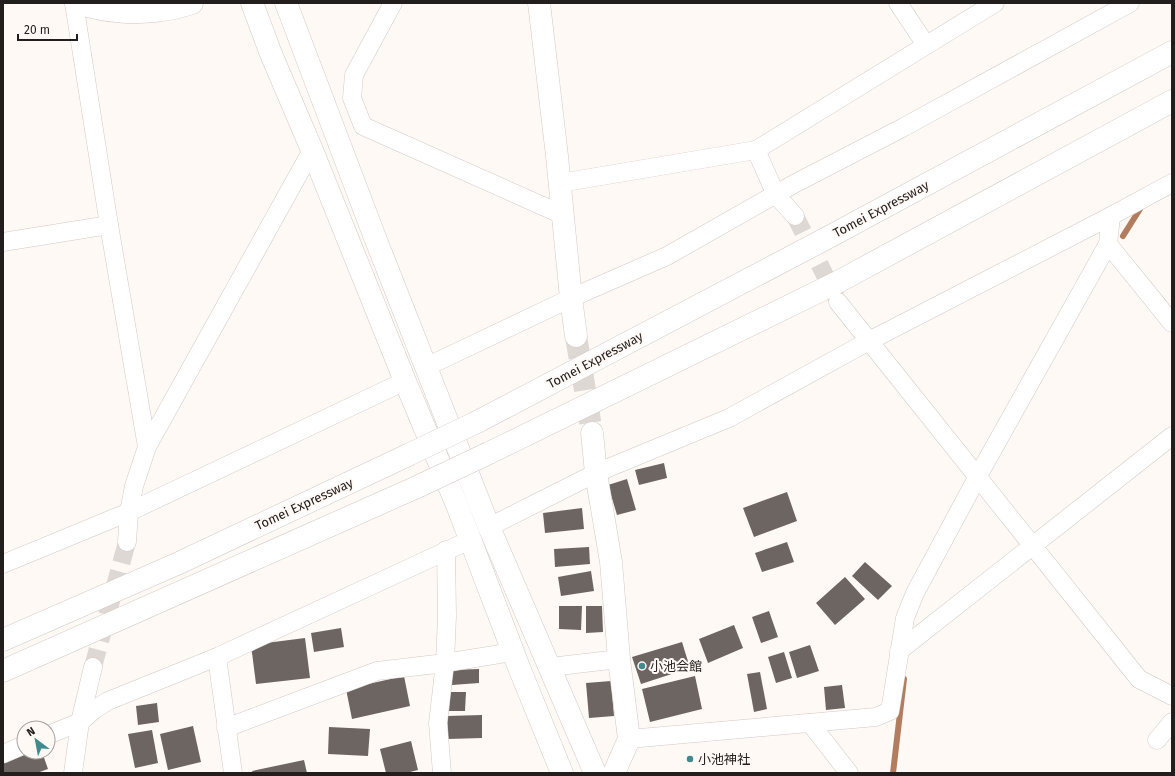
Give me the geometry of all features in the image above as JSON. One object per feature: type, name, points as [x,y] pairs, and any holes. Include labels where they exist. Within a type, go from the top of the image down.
[{"type":"main road","points":[[75,3],[116,11],[134,12],[151,11],[192,3]]},
{"type":"main road","points":[[252,3],[271,54],[312,150],[405,381],[457,505],[513,652],[562,773]]},
{"type":"main road","points":[[286,3],[371,228],[490,527],[595,773]]},
{"type":"main road","points":[[539,3],[576,336]]},
{"type":"main road","name":"Tomei Expressway","points":[[3,640],[179,563],[477,422],[827,238],[1172,52]]},
{"type":"main road","points":[[3,671],[418,487],[489,453],[836,283],[1172,101]]},
{"type":"main road","points":[[592,433],[596,473],[611,562],[619,659],[629,739],[614,773]]},
{"type":"street","points":[[75,3],[109,225],[147,447]]},
{"type":"street","points":[[393,3],[354,75],[352,98],[363,126],[563,215]]},
{"type":"street","points":[[898,3],[926,45]]},
{"type":"street","points":[[560,183],[756,150],[995,3]]},
{"type":"street","points":[[426,366],[571,298],[667,256],[792,185],[904,127],[1130,3]]},
{"type":"street","points":[[127,542],[129,512],[134,486],[147,447],[312,150]]},
{"type":"street","points":[[756,150],[776,195],[795,216]]},
{"type":"street","points":[[490,527],[596,473],[729,418],[869,341],[1172,183]]},
{"type":"street","points":[[629,739],[876,717],[890,711],[905,618],[915,592],[1108,244],[1111,216]]},
{"type":"street","points":[[3,242],[109,225]]},
{"type":"street","points":[[1108,244],[1172,323]]},
{"type":"street","points":[[838,302],[1139,678],[1172,696]]},
{"type":"street","points":[[3,564],[129,512],[405,381]]},
{"type":"street","points":[[899,651],[1172,436]]},
{"type":"street","points":[[56,732],[80,722],[95,709],[108,701],[217,657],[470,540]]},
{"type":"street","points":[[442,773],[438,723],[445,663],[447,616],[446,550]]},
{"type":"street","points":[[226,728],[377,671],[445,663],[513,652]]},
{"type":"street","points":[[217,657],[233,773]]},
{"type":"street","points":[[550,667],[619,659]]},
{"type":"street","points":[[73,773],[80,722],[94,667]]},
{"type":"street","points":[[1157,740],[1172,722]]},
{"type":"street","points":[[810,723],[849,773]]},
{"type":"street","points":[[3,754],[16,748]]},
{"type":"building","points":[[664,463],[667,478],[639,485],[635,470]]},
{"type":"building","points":[[627,479],[636,510],[617,515],[608,485]]},
{"type":"building","points":[[787,492],[797,521],[754,537],[743,508]]},
{"type":"building","points":[[582,508],[584,529],[545,533],[543,513]]},
{"type":"building","points":[[787,542],[794,562],[762,572],[755,553]]},
{"type":"building","points":[[589,547],[590,564],[555,567],[554,549]]},
{"type":"building","points":[[865,562],[892,586],[878,600],[852,576]]},
{"type":"building","points":[[591,571],[594,591],[561,596],[558,577]]},
{"type":"building","points":[[845,577],[865,599],[835,625],[816,603]]},
{"type":"building","points":[[559,606],[582,606],[581,630],[559,629]]},
{"type":"building","points":[[586,606],[602,606],[603,632],[586,633]]},
{"type":"building","points":[[769,611],[778,637],[761,643],[752,617]]},
{"type":"building","points":[[734,625],[743,648],[708,663],[699,639]]},
{"type":"building","points":[[341,628],[344,647],[314,652],[311,633]]},
{"type":"building","points":[[305,638],[310,678],[256,684],[251,645]]},
{"type":"building","points":[[682,642],[690,668],[641,684],[632,657]]},
{"type":"building","points":[[810,645],[819,671],[797,678],[789,652]]},
{"type":"building","points":[[784,652],[792,678],[776,683],[768,657]]},
{"type":"building","points":[[479,669],[479,683],[452,685],[451,670]]},
{"type":"building","points":[[760,672],[767,709],[754,712],[747,674]]},
{"type":"building","points":[[404,676],[410,706],[352,719],[346,689]]},
{"type":"building","points":[[695,676],[702,709],[650,722],[642,689]]},
{"type":"building","points":[[611,681],[614,716],[589,718],[586,683]]},
{"type":"building","points":[[842,685],[845,708],[826,710],[824,687]]},
{"type":"building","points":[[450,692],[466,692],[465,711],[449,711]]},
{"type":"building","points":[[157,703],[159,722],[138,725],[136,706]]},
{"type":"building","points":[[482,715],[482,738],[448,739],[447,716]]},
{"type":"building","points":[[193,726],[201,762],[168,770],[160,734]]},
{"type":"building","points":[[329,727],[370,729],[368,756],[328,754]]},
{"type":"building","points":[[152,730],[158,763],[135,768],[128,734]]},
{"type":"building","points":[[411,741],[418,770],[406,773],[386,773],[380,749]]},
{"type":"building","points":[[16,757],[16,760],[45,760],[48,769],[37,773],[3,773],[3,762]]},
{"type":"building","points":[[304,760],[307,773],[253,773],[252,771]]},
{"type":"waterway","points":[[1123,236],[1140,209]]},
{"type":"waterway","points":[[893,773],[904,679]]},
{"type":"tunnel","points":[[795,216],[836,297]]},
{"type":"tunnel","points":[[576,336],[592,433]]},
{"type":"tunnel","points":[[93,667],[127,542]]},
{"type":"place","name":"小池会館","points":[[642,666]]},
{"type":"place","name":"小池神社","points":[[690,759]]}]
